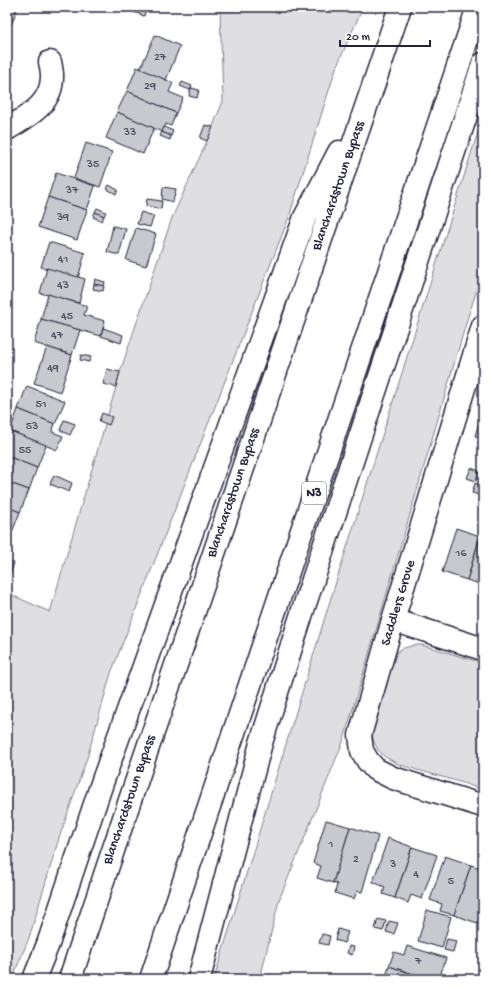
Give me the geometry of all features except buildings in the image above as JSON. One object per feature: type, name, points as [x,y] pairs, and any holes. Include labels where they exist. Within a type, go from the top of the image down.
[{"type":"main road","name":"Blanchardstown Bypass","points":[[70,979],[130,798],[400,7]]},
{"type":"main road","name":"N3","points":[[151,979],[478,7]]},
{"type":"main road","points":[[7,128],[24,119],[41,105],[48,96],[52,76],[50,62]]},
{"type":"main road","points":[[199,979],[261,743],[303,610],[483,64]]},
{"type":"main road","points":[[34,979],[48,944],[102,783],[305,217],[373,85]]},
{"type":"main road","name":"Saddlers Grove","points":[[483,327],[393,620],[360,735],[362,751],[375,769],[393,778],[483,806]]},
{"type":"main road","points":[[393,620],[483,649]]},
{"type":"shaded area","points":[[220,7],[363,7],[336,68],[289,217],[111,673],[87,758],[59,838],[29,938],[12,979],[7,979],[7,593],[50,612],[120,372],[172,218],[207,141],[223,101]]},
{"type":"shaded area","points":[[483,116],[483,271],[467,320],[344,739],[279,900],[260,979],[214,979],[330,601]]},
{"type":"shaded area","points":[[414,645],[422,645],[483,663],[483,790],[400,765],[385,757],[378,750],[374,742],[371,731],[382,683],[396,653],[401,649]]}]
